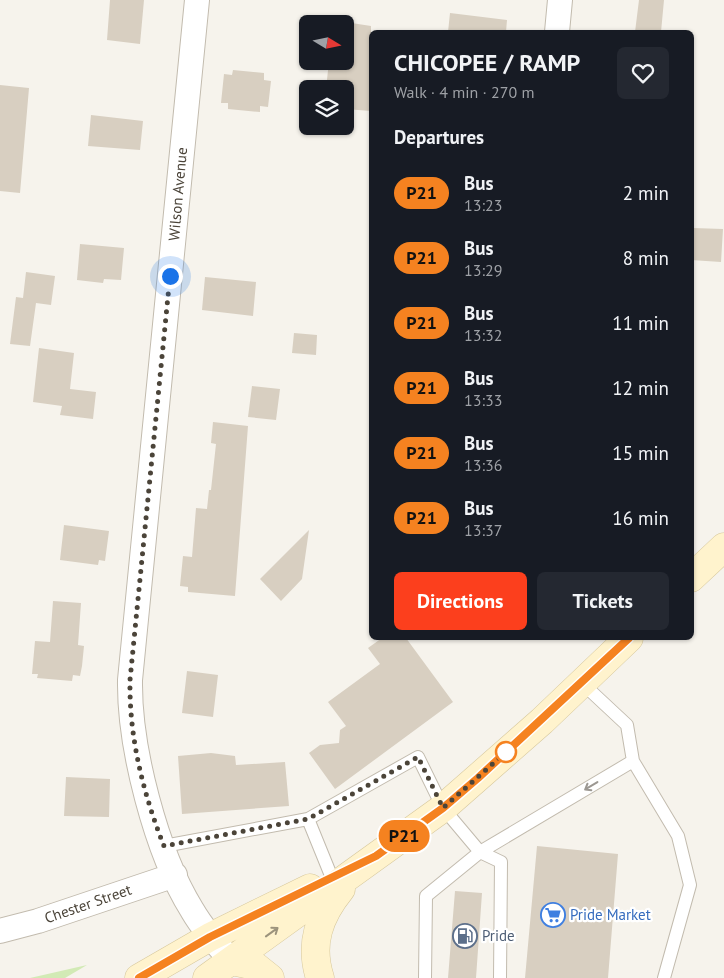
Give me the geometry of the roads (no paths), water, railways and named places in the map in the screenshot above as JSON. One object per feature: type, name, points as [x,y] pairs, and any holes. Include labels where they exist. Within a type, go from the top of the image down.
[{"type":"main road","points":[[694,575],[724,547]]},
{"type":"main road","points":[[235,969],[376,856],[443,808],[627,640]]},
{"type":"main road","points":[[139,978],[210,937],[376,856]]},
{"type":"main road","points":[[320,978],[316,960],[316,941],[326,907],[345,884],[376,856]]},
{"type":"main road","points":[[207,978],[235,969],[255,966],[270,978]]},
{"type":"street","name":"Wilson Avenue","points":[[197,0],[130,680],[130,706],[136,753],[164,846],[175,875],[191,909],[235,969]]},
{"type":"street","points":[[557,30],[560,0]]},
{"type":"street","name":"Chester Street","points":[[0,931],[38,921],[175,875]]},
{"type":"lane","points":[[582,683],[626,725],[633,761],[678,836],[690,885],[664,978]]},
{"type":"lane","points":[[164,846],[308,819],[418,757],[443,808],[480,852],[502,862],[500,978]]},
{"type":"lane","points":[[425,978],[426,896],[480,852],[633,761]]},
{"type":"lane","points":[[308,819],[332,878]]},
{"type":"place","name":"Pride Market","points":[[553,915]]},
{"type":"place","name":"Pride","points":[[465,936]]}]
